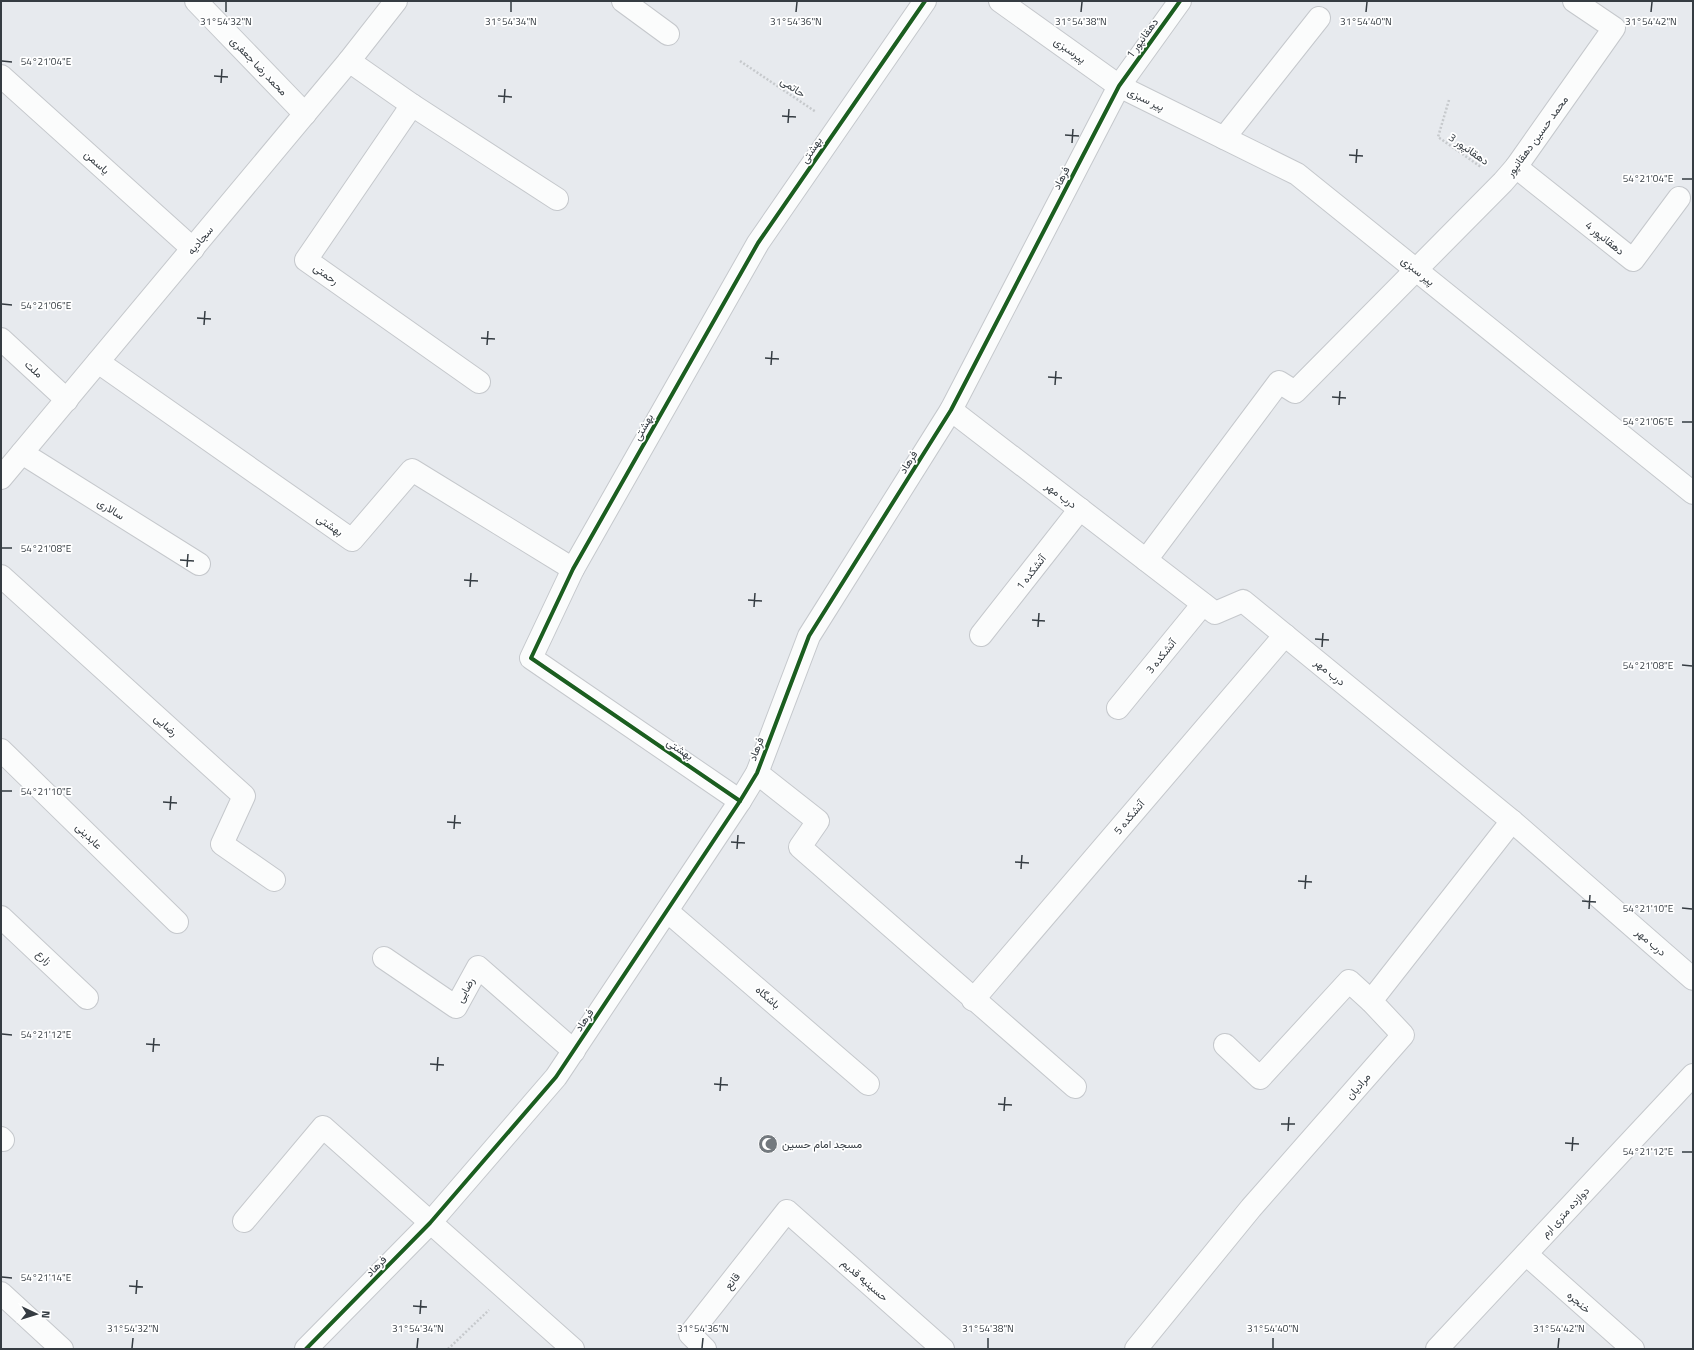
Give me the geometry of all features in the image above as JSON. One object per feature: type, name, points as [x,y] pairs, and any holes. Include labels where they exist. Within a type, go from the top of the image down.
[{"type":"street","name":"محمد رضا جعفری","points":[[196,1],[305,114]]},
{"type":"street","name":"سجادیه","points":[[1,478],[350,61],[396,1]]},
{"type":"street","points":[[623,1],[668,34]]},
{"type":"street","name":"بهشتی","points":[[740,801],[530,658],[573,569],[758,243],[925,1]]},
{"type":"street","name":"پیرسبزی","points":[[1000,1],[1119,86]]},
{"type":"street","name":"دهقانپور 1","points":[[1119,86],[1180,1]]},
{"type":"street","name":"محمد حسین دهقانپور","points":[[1146,560],[1279,382],[1295,392],[1509,174],[1614,28],[1574,1]]},
{"type":"street","points":[[1224,138],[1319,18]]},
{"type":"street","points":[[350,61],[412,105],[557,199]]},
{"type":"street","name":"یاسمن","points":[[1,76],[193,249]]},
{"type":"street","name":"پیر سبزی","points":[[1119,86],[1297,174],[1693,493]]},
{"type":"street","name":"فرهاد","points":[[306,1349],[430,1223],[556,1078],[740,801],[756,773],[809,636],[951,410],[1119,86]]},
{"type":"street","name":"رحمتی","points":[[412,105],[306,260],[480,382]]},
{"type":"street","name":"دهقانپور 4","points":[[1509,174],[1633,260],[1679,198]]},
{"type":"street","name":"ملت","points":[[1,339],[67,400]]},
{"type":"street","name":"بهشتی","points":[[98,362],[352,540],[412,470],[573,569]]},
{"type":"street","name":"درب مهر","points":[[951,410],[1215,613],[1243,601],[1512,821],[1693,979]]},
{"type":"street","name":"سالاری","points":[[22,453],[199,564]]},
{"type":"street","name":"آتشکده 1","points":[[981,635],[1080,510]]},
{"type":"street","name":"رضایی","points":[[1,576],[244,796],[222,844],[274,880]]},
{"type":"street","name":"آتشکده 3","points":[[1118,708],[1203,604]]},
{"type":"street","name":"آتشکده 5","points":[[973,1000],[1285,635]]},
{"type":"street","name":"عابدینی","points":[[1,750],[177,922]]},
{"type":"street","points":[[756,773],[818,821],[800,847],[1075,1088]]},
{"type":"street","points":[[1225,1045],[1260,1078],[1349,981],[1371,1001],[1512,821]]},
{"type":"street","name":"باشگاه","points":[[667,911],[868,1084]]},
{"type":"street","name":"زارع","points":[[1,917],[87,998]]},
{"type":"street","name":"رضایی","points":[[384,958],[456,1007],[478,967],[574,1051]]},
{"type":"street","name":"مرادیان","points":[[1136,1349],[1251,1208],[1403,1035],[1371,1001]]},
{"type":"street","name":"دوازده متری ارم","points":[[1437,1349],[1693,1075]]},
{"type":"street","points":[[244,1221],[323,1127],[573,1349]]},
{"type":"street","name":"قانع","points":[[705,1349],[690,1334],[787,1211]]},
{"type":"street","name":"حسینیه قدیم","points":[[787,1211],[943,1349]]},
{"type":"street","name":"خنجره","points":[[1526,1254],[1633,1349]]},
{"type":"street","points":[[1,1293],[62,1349]]},
{"type":"path","points":[[448,1349],[508,1292]]},
{"type":"cycle path","points":[[740,801],[531,658],[573,569],[758,243],[925,1]]},
{"type":"cycle path","points":[[306,1349],[430,1223],[556,1077],[740,801],[757,773],[809,636],[951,410],[1119,86],[1180,1]]},
{"type":"place","name":"مسجد امام حسین","points":[[768,1144]]}]
